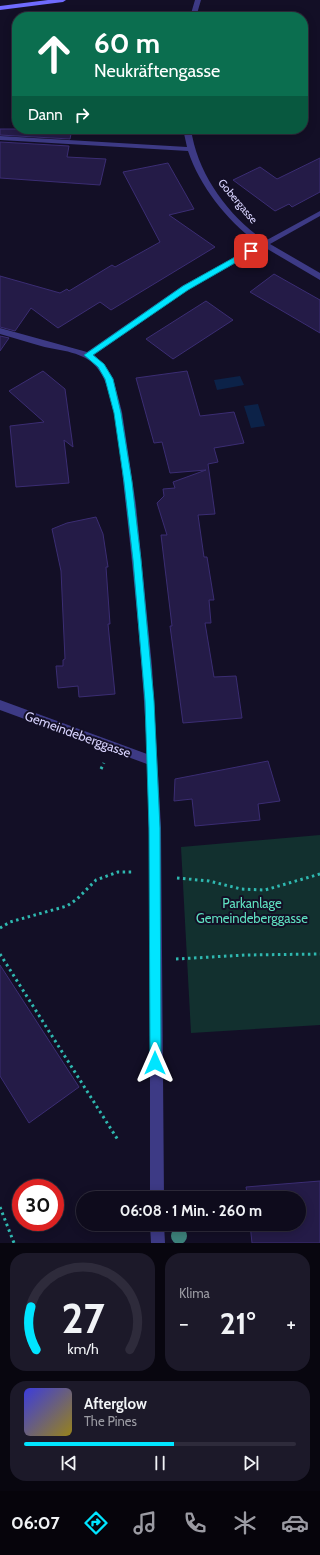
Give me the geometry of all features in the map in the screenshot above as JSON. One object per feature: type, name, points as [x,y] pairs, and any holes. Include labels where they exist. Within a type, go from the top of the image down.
[{"type":"street","points":[[0,8],[63,0]]},
{"type":"street","points":[[194,12],[198,0]]},
{"type":"street","name":"Gobergasse","points":[[188,134],[190,149],[211,188],[223,204],[252,235],[320,277]]},
{"type":"street","points":[[0,138],[190,149]]},
{"type":"street","points":[[88,355],[185,288],[320,213]]},
{"type":"street","points":[[0,331],[88,355],[101,366],[109,379],[118,413],[137,560],[149,701],[152,761],[155,828],[155,1137],[157,1191]]},
{"type":"street","name":"Gemeindeberggasse","points":[[0,704],[152,761]]},
{"type":"street","points":[[157,1231],[158,1243]]},
{"type":"path","points":[[0,928],[10,922],[67,906],[77,899],[96,880],[118,872],[134,872]]},
{"type":"path","points":[[177,878],[209,881],[241,889],[266,890],[320,874]]},
{"type":"path","points":[[0,954],[118,1140]]},
{"type":"path","points":[[156,960],[246,955],[320,954]]},
{"type":"path","points":[[0,1207],[14,1243]]},
{"type":"green space","name":"Parkanlage Gemeindeberggasse","points":[[320,835],[320,1025],[191,1033],[181,847]]},
{"type":"water","points":[[240,376],[244,385],[217,390],[214,380]]},
{"type":"water","points":[[258,404],[265,426],[251,428],[244,406]]},
{"type":"building","points":[[0,129],[12,129],[12,134],[71,134],[70,139],[0,135]]},
{"type":"building","points":[[0,142],[69,146],[67,157],[106,159],[100,185],[0,178]]},
{"type":"building","points":[[320,158],[320,192],[292,207],[289,204],[275,211],[233,180],[260,167],[277,179]]},
{"type":"building","points":[[168,163],[194,209],[169,215],[215,247],[111,310],[100,302],[58,328],[31,308],[15,331],[0,327],[0,276],[60,293],[67,289],[69,291],[112,265],[115,267],[160,242],[123,172]]},
{"type":"building","points":[[274,274],[320,300],[320,333],[250,292]]},
{"type":"building","points":[[206,301],[233,320],[173,359],[146,339]]},
{"type":"building","points":[[0,336],[9,338],[0,351]]},
{"type":"building","points":[[43,371],[65,389],[73,447],[64,440],[69,483],[16,487],[10,426],[44,422],[9,391]]},
{"type":"building","points":[[187,371],[200,416],[234,412],[244,443],[214,448],[218,462],[208,464],[215,514],[198,515],[204,557],[207,557],[214,600],[209,600],[211,623],[205,623],[214,677],[236,676],[242,718],[183,723],[170,626],[172,626],[161,535],[167,535],[157,503],[164,496],[163,489],[175,488],[173,482],[206,470],[170,473],[162,442],[154,443],[136,378]]},
{"type":"building","points":[[96,517],[103,534],[108,567],[106,567],[110,624],[108,624],[115,694],[79,697],[78,686],[58,688],[56,666],[63,666],[63,660],[65,659],[61,571],[52,529],[67,523]]},
{"type":"building","points":[[268,761],[280,801],[258,804],[260,820],[195,826],[192,799],[174,801],[175,779]]},
{"type":"building","points":[[0,965],[79,1087],[29,1123],[0,1076]]},
{"type":"building","points":[[320,1181],[320,1243],[252,1243],[251,1231],[306,1231],[306,1191],[247,1191],[246,1187]]},
{"type":"route","points":[[155,1063],[155,828],[149,701],[137,560],[118,413],[109,379],[101,366],[88,355],[185,288],[251,251]]}]
